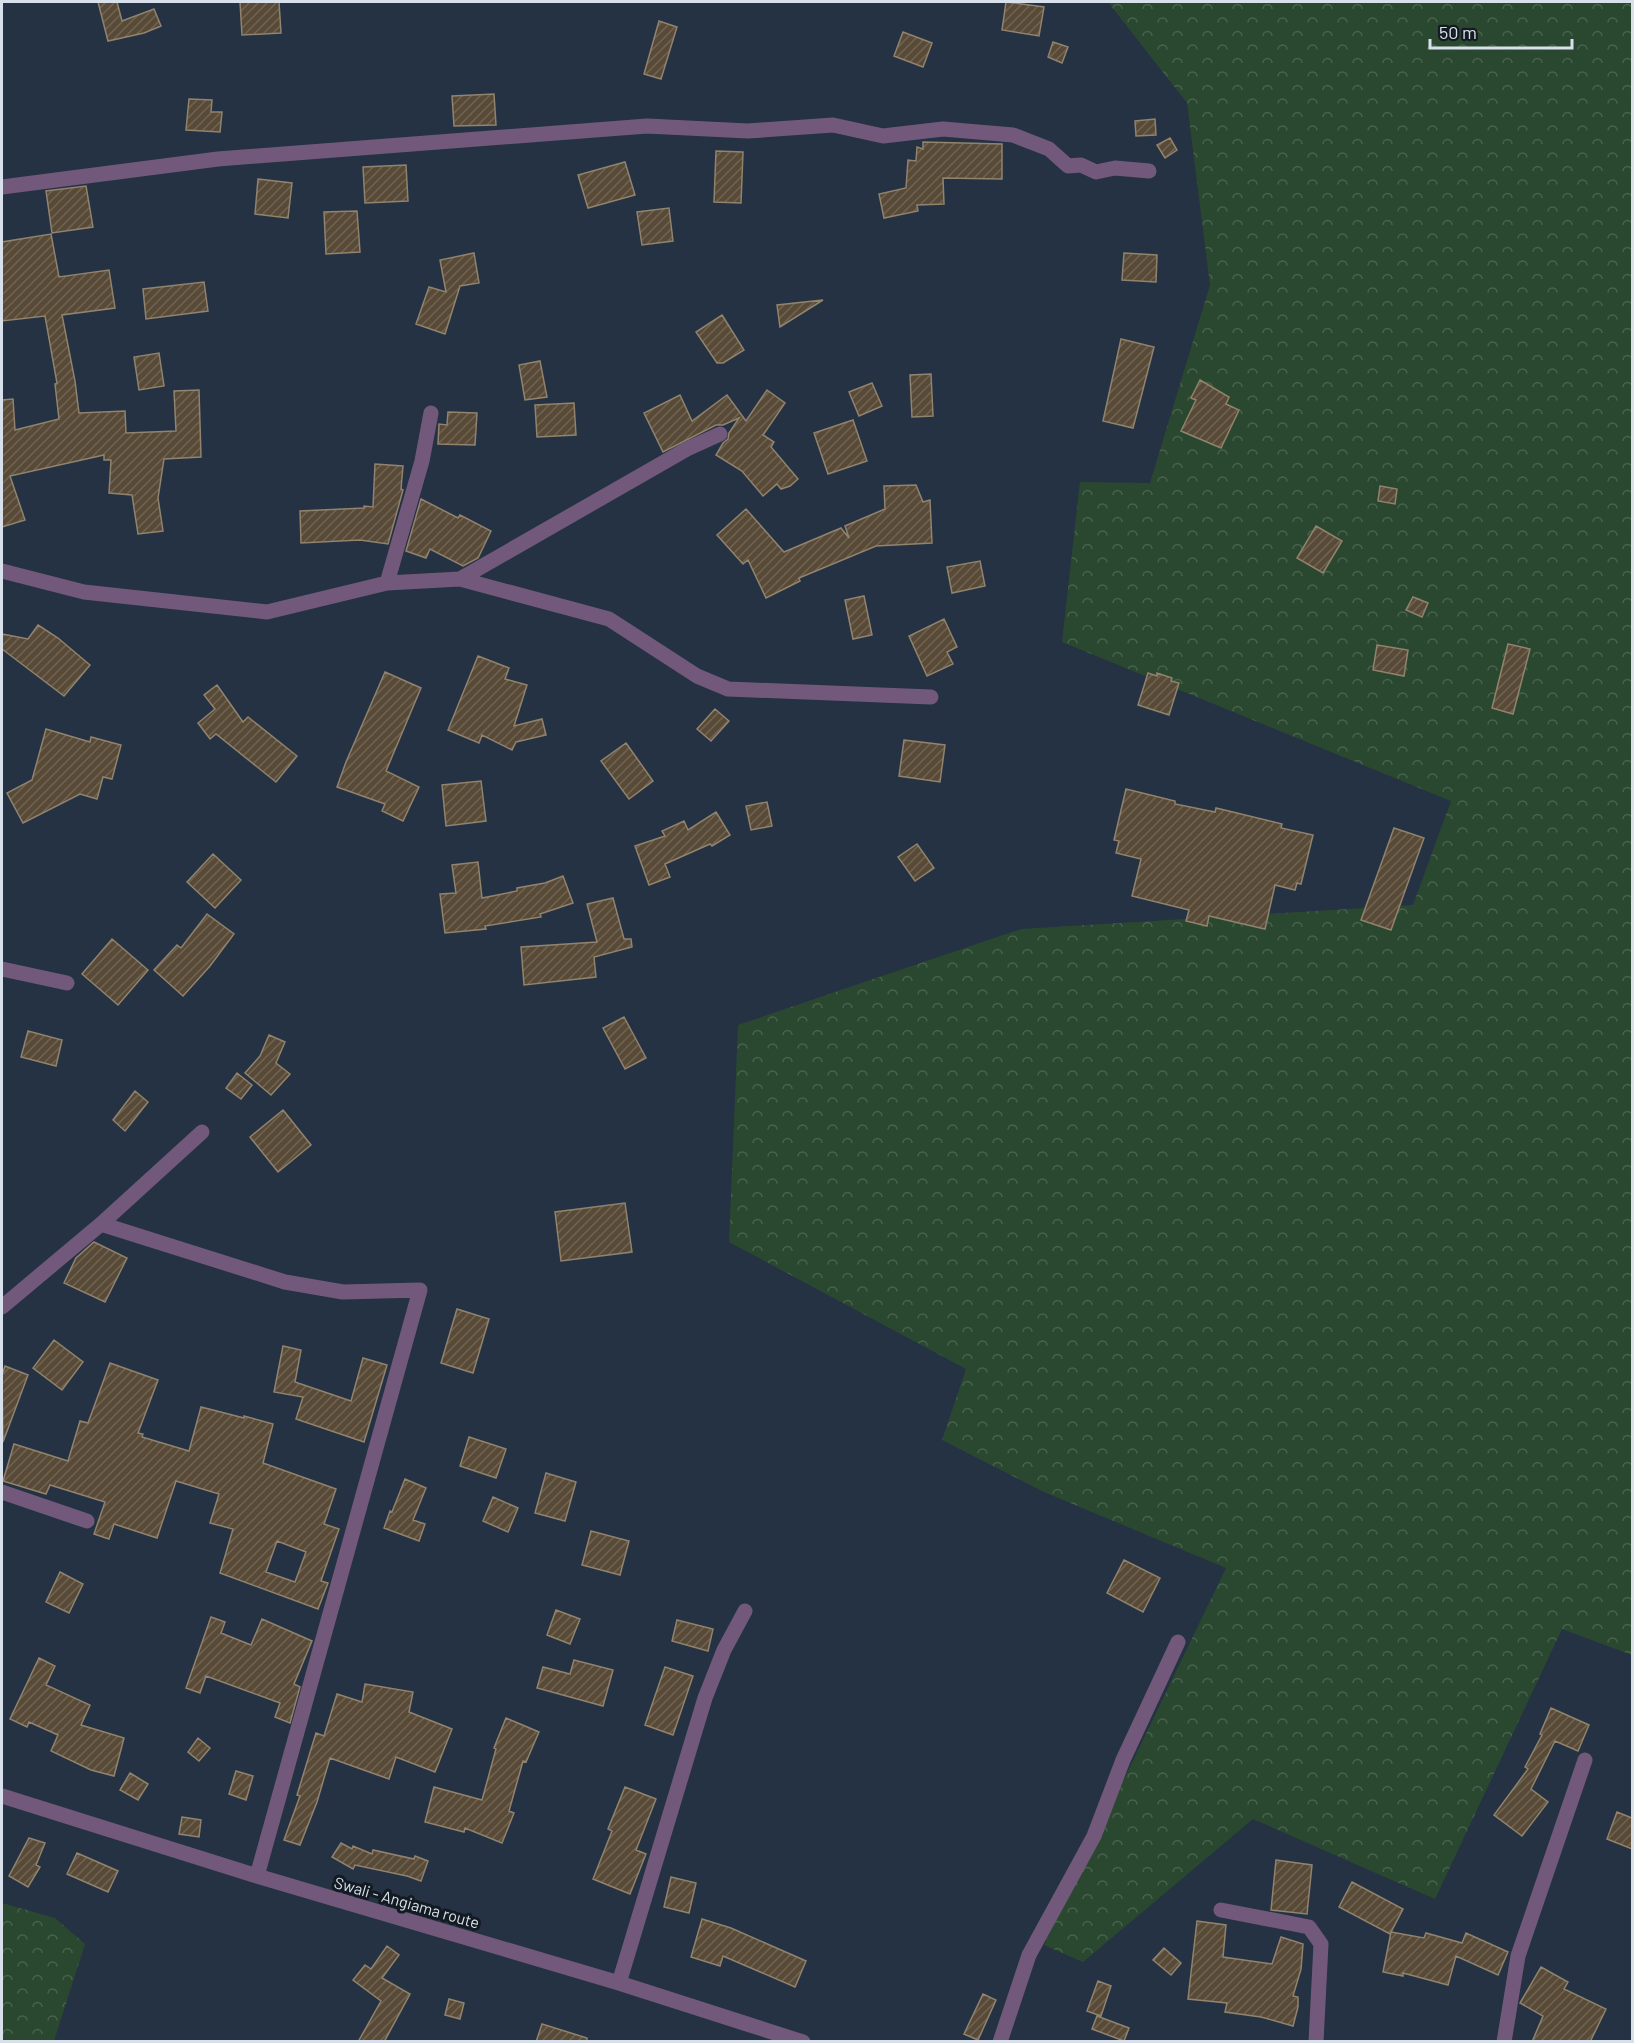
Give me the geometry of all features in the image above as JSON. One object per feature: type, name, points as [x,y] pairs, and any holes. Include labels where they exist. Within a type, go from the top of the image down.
[{"type":"street","points":[[2,187],[218,159],[647,126],[748,131],[832,125],[883,136],[943,129],[1013,135],[1049,149],[1068,166],[1081,165],[1096,172],[1115,168],[1149,171]]},
{"type":"street","points":[[387,583],[422,460],[431,413]]},
{"type":"street","points":[[460,579],[687,449],[720,434]]},
{"type":"street","points":[[2,571],[84,592],[267,612],[387,583],[460,579],[609,619],[697,676],[728,689],[931,697]]},
{"type":"street","points":[[2,969],[67,983]]},
{"type":"street","points":[[2,1307],[101,1224],[202,1132]]},
{"type":"street","points":[[101,1224],[285,1282],[344,1292],[420,1290],[256,1876]]},
{"type":"street","points":[[2,1492],[87,1521]]},
{"type":"street","points":[[619,1983],[705,1698],[724,1650],[745,1611]]},
{"type":"street","points":[[1000,2042],[1029,1955],[1094,1836],[1123,1760],[1178,1642]]},
{"type":"street","points":[[1504,2042],[1518,1956],[1585,1760]]},
{"type":"street","name":"Swali - Angiama route","points":[[2,1796],[256,1876],[619,1983],[803,2042]]},
{"type":"street","points":[[1221,1910],[1309,1927],[1321,1944],[1316,2042]]},
{"type":"green space","points":[[1108,2],[1632,2],[1632,1655],[1562,1629],[1435,1899],[1253,1819],[1083,1962],[1044,1945],[1226,1568],[1044,1492],[942,1440],[966,1369],[729,1242],[738,1025],[1021,929],[1413,905],[1451,801],[1062,642],[1080,482],[1150,483],[1210,285],[1187,103]]},
{"type":"green space","points":[[2,1903],[55,1918],[85,1944],[54,2041],[2,2041]]},
{"type":"building","points":[[98,2],[117,2],[122,21],[154,9],[161,26],[144,33],[108,41]]},
{"type":"building","points":[[240,2],[279,2],[281,33],[242,35]]},
{"type":"building","points":[[1006,2],[1044,7],[1039,36],[1002,30]]},
{"type":"building","points":[[659,21],[677,27],[661,79],[644,74]]},
{"type":"building","points":[[903,32],[932,43],[923,67],[894,56]]},
{"type":"building","points":[[1053,42],[1068,47],[1062,63],[1048,57]]},
{"type":"building","points":[[494,94],[496,125],[454,126],[452,96]]},
{"type":"building","points":[[189,99],[212,100],[211,112],[222,112],[220,132],[186,130]]},
{"type":"building","points":[[1155,119],[1156,135],[1136,136],[1135,121]]},
{"type":"building","points":[[1170,138],[1177,150],[1165,158],[1157,145]]},
{"type":"building","points":[[923,142],[1002,144],[1002,179],[943,178],[944,204],[917,205],[918,211],[884,218],[879,194],[906,188],[908,160],[916,161],[917,147],[923,149]]},
{"type":"building","points":[[716,151],[743,152],[741,203],[714,202]]},
{"type":"building","points":[[625,162],[635,195],[588,208],[578,175]]},
{"type":"building","points":[[406,165],[408,201],[365,203],[363,167]]},
{"type":"building","points":[[258,179],[292,183],[288,218],[255,214]]},
{"type":"building","points":[[86,186],[93,227],[52,233],[46,191]]},
{"type":"building","points":[[669,208],[673,241],[642,245],[637,212]]},
{"type":"building","points":[[357,211],[360,252],[326,254],[324,212]]},
{"type":"building","points":[[51,234],[59,277],[109,270],[115,308],[62,315],[79,413],[125,411],[126,433],[176,431],[174,391],[199,390],[201,457],[164,459],[158,498],[163,531],[138,534],[132,495],[109,493],[111,460],[104,460],[104,455],[10,476],[25,520],[2,527],[2,400],[13,399],[15,430],[59,419],[55,384],[57,383],[45,316],[2,321],[2,242]]},
{"type":"building","points":[[474,253],[479,283],[460,286],[445,334],[416,324],[429,287],[446,292],[440,260]]},
{"type":"building","points":[[1124,253],[1157,255],[1156,282],[1122,280]]},
{"type":"building","points":[[204,282],[208,311],[146,319],[143,289]]},
{"type":"building","points":[[823,300],[780,327],[777,305]]},
{"type":"building","points":[[722,315],[744,350],[723,363],[717,363],[696,332]]},
{"type":"building","points":[[1121,339],[1154,347],[1133,428],[1103,421]]},
{"type":"building","points":[[159,353],[164,386],[139,390],[134,357]]},
{"type":"building","points":[[540,361],[547,397],[525,400],[519,365]]},
{"type":"building","points":[[931,374],[933,416],[912,417],[910,375]]},
{"type":"building","points":[[1200,380],[1229,397],[1226,404],[1239,410],[1221,448],[1181,431],[1196,400],[1191,398]]},
{"type":"building","points":[[872,383],[882,406],[859,416],[849,392]]},
{"type":"building","points":[[767,390],[785,403],[763,435],[774,442],[771,447],[798,479],[790,486],[781,489],[777,484],[763,496],[742,471],[716,455],[739,418],[723,425],[716,425],[663,452],[644,413],[680,395],[692,421],[727,395],[746,421]]},
{"type":"building","points":[[574,403],[576,435],[537,437],[535,405]]},
{"type":"building","points":[[448,412],[477,413],[475,445],[438,444],[439,424],[447,425]]},
{"type":"building","points":[[853,420],[867,461],[828,474],[814,433]]},
{"type":"building","points":[[375,464],[403,466],[401,489],[403,490],[388,544],[360,540],[301,543],[300,511],[373,507]]},
{"type":"building","points":[[916,485],[923,502],[930,500],[932,543],[876,546],[799,578],[800,581],[766,598],[748,560],[743,564],[717,535],[746,509],[784,552],[841,528],[849,538],[845,526],[885,509],[884,486]]},
{"type":"building","points":[[1380,486],[1397,489],[1395,504],[1378,501]]},
{"type":"building","points":[[421,499],[458,518],[460,515],[491,531],[478,558],[463,566],[430,549],[426,558],[406,551]]},
{"type":"building","points":[[1316,526],[1342,541],[1323,573],[1297,558]]},
{"type":"building","points":[[980,561],[985,586],[952,593],[947,567]]},
{"type":"building","points":[[864,596],[872,635],[853,639],[845,600]]},
{"type":"building","points":[[1413,597],[1428,603],[1422,617],[1406,610]]},
{"type":"building","points":[[944,619],[957,647],[947,652],[953,664],[927,676],[909,636]]},
{"type":"building","points":[[38,625],[58,638],[90,665],[64,696],[2,649],[2,634],[28,639]]},
{"type":"building","points":[[1508,644],[1530,649],[1513,714],[1492,708]]},
{"type":"building","points":[[1377,645],[1408,650],[1404,676],[1373,670]]},
{"type":"building","points":[[478,656],[509,668],[505,679],[527,685],[514,726],[542,719],[546,735],[516,742],[512,750],[482,735],[479,743],[448,730]]},
{"type":"building","points":[[385,672],[421,688],[386,771],[419,787],[403,821],[382,811],[385,804],[337,787]]},
{"type":"building","points":[[1148,673],[1157,676],[1157,673],[1179,683],[1169,715],[1138,705]]},
{"type":"building","points":[[217,685],[243,722],[248,717],[297,756],[276,782],[216,734],[210,739],[198,723],[215,709],[204,695]]},
{"type":"building","points":[[715,709],[729,721],[711,741],[697,729]]},
{"type":"building","points":[[46,729],[90,742],[91,737],[121,745],[112,779],[103,777],[97,799],[80,794],[23,823],[7,793],[32,780]]},
{"type":"building","points":[[904,740],[945,745],[940,782],[899,776]]},
{"type":"building","points":[[626,743],[653,781],[629,799],[601,761]]},
{"type":"building","points":[[481,781],[486,821],[446,826],[442,785]]},
{"type":"building","points":[[1126,789],[1175,801],[1175,804],[1215,812],[1216,808],[1282,824],[1281,828],[1313,835],[1301,884],[1297,883],[1295,890],[1275,885],[1265,929],[1209,916],[1207,926],[1186,921],[1189,910],[1132,896],[1141,859],[1116,853],[1119,841],[1114,840]]},
{"type":"building","points":[[767,802],[772,826],[751,830],[746,806]]},
{"type":"building","points":[[716,812],[730,835],[712,846],[710,844],[665,864],[670,877],[649,885],[635,846],[665,836],[662,831],[684,821],[688,830]]},
{"type":"building","points":[[1394,828],[1424,838],[1391,930],[1361,920]]},
{"type":"building","points":[[917,844],[934,868],[915,881],[898,857]]},
{"type":"building","points":[[213,854],[241,880],[215,908],[187,882]]},
{"type":"building","points":[[478,862],[482,898],[517,891],[517,888],[545,883],[563,876],[573,903],[540,914],[541,917],[485,926],[486,929],[445,933],[440,894],[456,893],[452,865]]},
{"type":"building","points":[[613,898],[624,939],[631,939],[632,947],[594,957],[596,977],[524,985],[521,947],[597,942],[587,904]]},
{"type":"building","points":[[207,914],[234,934],[183,996],[154,970],[177,945],[181,948]]},
{"type":"building","points":[[112,939],[148,970],[118,1005],[82,974]]},
{"type":"building","points":[[624,1017],[646,1058],[625,1069],[603,1028]]},
{"type":"building","points":[[28,1031],[62,1040],[56,1066],[21,1057]]},
{"type":"building","points":[[269,1035],[285,1042],[276,1063],[290,1074],[271,1095],[245,1073],[260,1056]]},
{"type":"building","points":[[237,1073],[252,1085],[241,1099],[226,1088]]},
{"type":"building","points":[[135,1091],[148,1102],[125,1131],[113,1120]]},
{"type":"building","points":[[283,1110],[311,1145],[278,1172],[250,1137]]},
{"type":"building","points":[[625,1203],[632,1252],[561,1261],[555,1212]]},
{"type":"building","points":[[94,1242],[127,1258],[105,1302],[64,1283],[76,1258]]},
{"type":"building","points":[[457,1309],[489,1319],[473,1373],[441,1363]]},
{"type":"building","points":[[54,1340],[83,1362],[62,1390],[33,1368]]},
{"type":"building","points":[[283,1346],[301,1350],[295,1382],[351,1401],[363,1358],[387,1365],[364,1442],[296,1419],[303,1397],[274,1392]]},
{"type":"building","points":[[110,1363],[158,1380],[138,1433],[143,1434],[142,1437],[189,1451],[201,1407],[273,1424],[263,1463],[336,1489],[324,1524],[339,1529],[321,1581],[328,1583],[318,1609],[220,1573],[233,1529],[210,1523],[219,1494],[176,1481],[157,1538],[114,1524],[109,1539],[94,1534],[105,1502],[50,1485],[46,1494],[3,1481],[14,1444],[68,1461],[80,1421],[88,1423]],"holes":[[[277,1541],[306,1552],[295,1582],[266,1572]]]},
{"type":"building","points":[[5,1366],[28,1375],[3,1442],[2,1375]]},
{"type":"building","points":[[469,1437],[506,1449],[496,1478],[460,1466]]},
{"type":"building","points":[[546,1473],[576,1482],[565,1521],[535,1513]]},
{"type":"building","points":[[405,1479],[426,1488],[413,1520],[425,1524],[419,1541],[384,1528]]},
{"type":"building","points":[[493,1497],[518,1508],[508,1532],[483,1521]]},
{"type":"building","points":[[591,1531],[629,1541],[620,1575],[582,1565]]},
{"type":"building","points":[[1124,1560],[1160,1578],[1143,1612],[1107,1593]]},
{"type":"building","points":[[60,1572],[83,1584],[69,1613],[46,1602]]},
{"type":"building","points":[[556,1610],[580,1619],[570,1644],[547,1635]]},
{"type":"building","points":[[211,1617],[225,1622],[221,1633],[251,1645],[262,1619],[312,1641],[294,1684],[300,1687],[290,1723],[275,1717],[280,1703],[206,1676],[200,1693],[186,1688]]},
{"type":"building","points":[[677,1620],[713,1629],[708,1651],[672,1641]]},
{"type":"building","points":[[39,1658],[55,1666],[46,1685],[90,1705],[81,1725],[124,1738],[114,1776],[91,1770],[51,1751],[58,1735],[29,1722],[27,1727],[10,1719]]},
{"type":"building","points":[[574,1660],[613,1670],[603,1706],[537,1688],[543,1667],[570,1674]]},
{"type":"building","points":[[665,1667],[693,1676],[673,1735],[645,1725]]},
{"type":"building","points":[[365,1684],[413,1692],[409,1712],[452,1729],[435,1772],[396,1757],[389,1779],[330,1758],[317,1802],[300,1845],[284,1840],[300,1796],[297,1795],[316,1733],[324,1736],[337,1694],[362,1702]]},
{"type":"building","points":[[1551,1708],[1589,1725],[1578,1751],[1555,1741],[1531,1789],[1548,1802],[1522,1836],[1494,1815],[1528,1769],[1525,1767],[1542,1735],[1540,1734]]},
{"type":"building","points":[[506,1718],[539,1732],[526,1762],[523,1761],[509,1811],[514,1813],[502,1843],[465,1828],[464,1832],[425,1822],[434,1787],[482,1800],[496,1749],[494,1748]]},
{"type":"building","points":[[198,1738],[210,1748],[199,1761],[188,1752]]},
{"type":"building","points":[[236,1771],[253,1776],[246,1800],[229,1794]]},
{"type":"building","points":[[130,1773],[148,1784],[138,1800],[120,1790]]},
{"type":"building","points":[[625,1787],[656,1799],[636,1850],[646,1854],[630,1894],[593,1879],[612,1831],[608,1829]]},
{"type":"building","points":[[1617,1812],[1632,1818],[1632,1849],[1607,1839]]},
{"type":"building","points":[[182,1817],[201,1820],[199,1837],[179,1834]]},
{"type":"building","points":[[29,1838],[45,1843],[36,1865],[40,1867],[28,1887],[9,1876]]},
{"type":"building","points":[[341,1843],[352,1849],[353,1846],[372,1854],[373,1850],[414,1859],[415,1856],[428,1861],[421,1881],[355,1865],[353,1869],[332,1857]]},
{"type":"building","points":[[77,1853],[118,1871],[108,1892],[67,1874]]},
{"type":"building","points":[[1276,1860],[1312,1865],[1307,1914],[1271,1910]]},
{"type":"building","points":[[671,1877],[696,1883],[689,1913],[664,1907]]},
{"type":"building","points":[[1352,1882],[1403,1909],[1390,1934],[1339,1907]]},
{"type":"building","points":[[702,1919],[731,1928],[806,1961],[795,1987],[723,1956],[720,1966],[691,1957]]},
{"type":"building","points":[[1197,1921],[1226,1925],[1223,1957],[1272,1964],[1281,1937],[1303,1944],[1301,1969],[1293,1996],[1298,1997],[1298,2007],[1293,2026],[1261,2017],[1225,2012],[1227,2003],[1188,1999]]},
{"type":"building","points":[[1391,1932],[1424,1938],[1426,1933],[1462,1943],[1466,1933],[1508,1952],[1498,1975],[1456,1956],[1448,1985],[1403,1973],[1403,1976],[1383,1972]]},
{"type":"building","points":[[387,1946],[399,1955],[382,1978],[410,1994],[384,2042],[358,2042],[381,2001],[353,1980],[365,1965],[371,1969]]},
{"type":"building","points":[[1164,1948],[1181,1963],[1171,1975],[1153,1960]]},
{"type":"building","points":[[1541,1967],[1568,1982],[1564,1989],[1606,2009],[1590,2042],[1532,2042],[1543,2016],[1520,2003]]},
{"type":"building","points":[[1098,1981],[1111,1986],[1101,2016],[1087,2011]]},
{"type":"building","points":[[983,1994],[996,2000],[978,2040],[964,2034]]},
{"type":"building","points":[[449,1999],[464,2003],[460,2019],[445,2015]]},
{"type":"building","points":[[1097,2016],[1129,2028],[1124,2041],[1092,2029]]},
{"type":"building","points":[[542,2024],[587,2038],[587,2042],[536,2042]]}]
